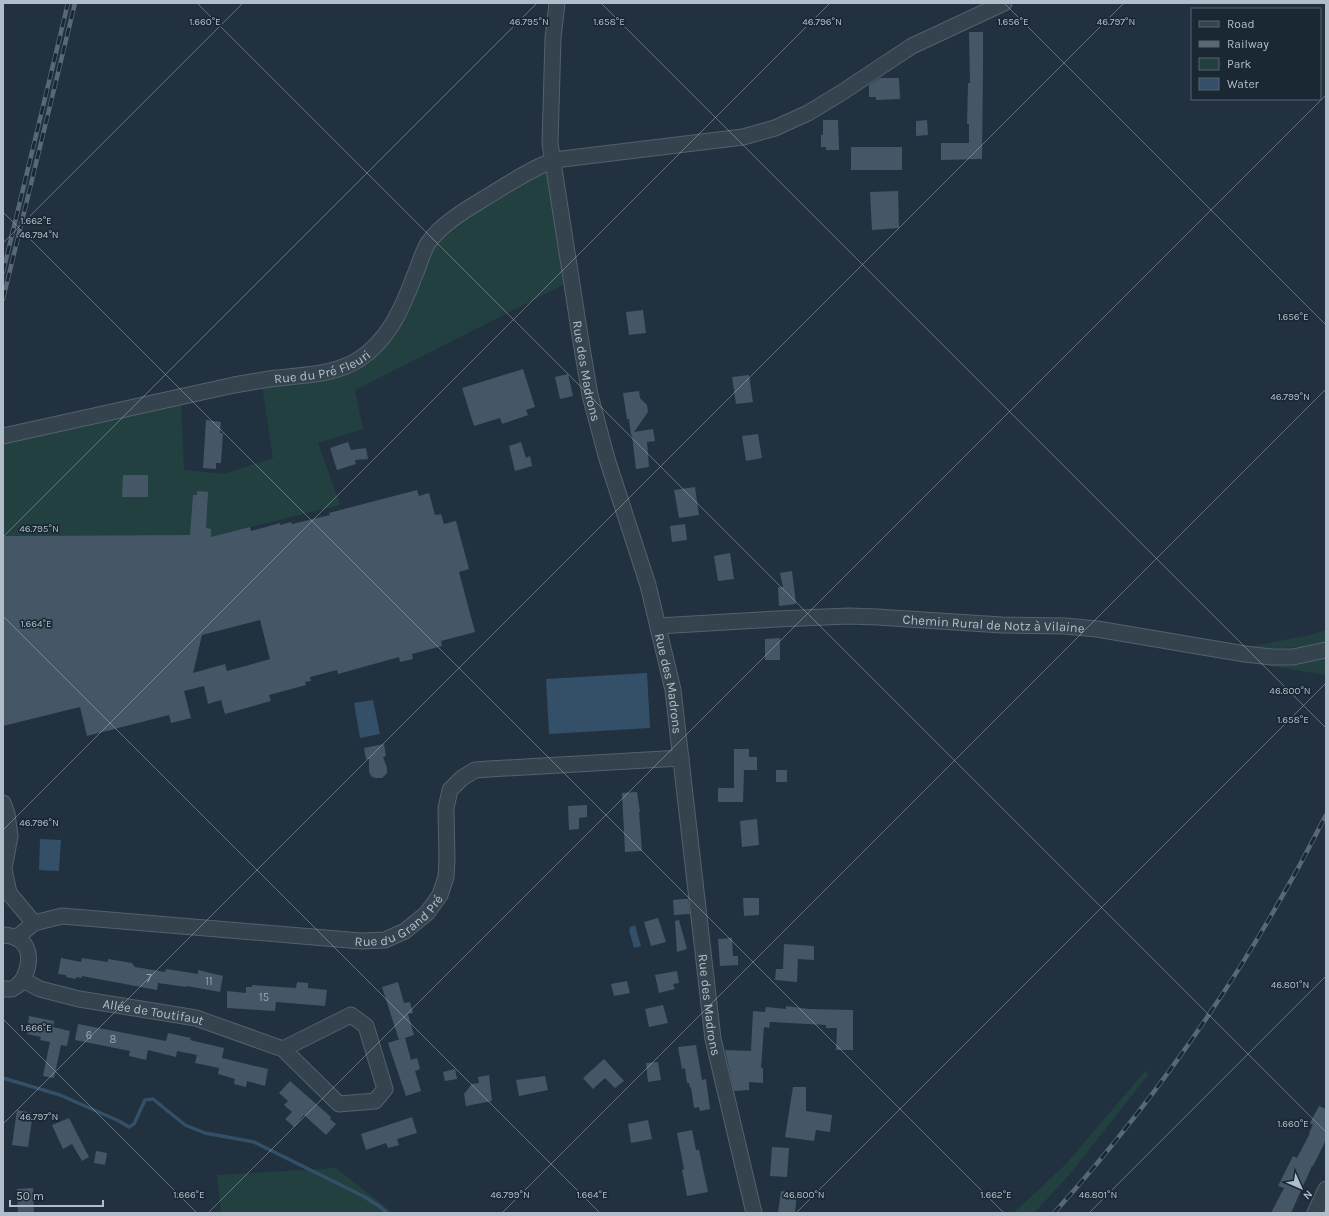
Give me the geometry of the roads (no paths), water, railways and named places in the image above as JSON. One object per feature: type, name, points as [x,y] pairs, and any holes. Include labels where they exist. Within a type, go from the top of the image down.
[{"type":"street","name":"Rue des Madrons","points":[[558,3],[554,38],[550,143],[554,160],[580,336],[590,395],[607,458],[648,585],[673,690],[713,1039],[754,1213]]},
{"type":"street","name":"Rue du Pré Fleuri","points":[[3,436],[234,385],[269,379],[323,373],[350,364],[372,350],[391,328],[405,300],[428,244],[436,233],[472,207],[522,176],[554,160],[743,137],[775,128],[808,113],[912,46],[1004,3]]},
{"type":"street","name":"Chemin Rural de Notz à Vilaine","points":[[658,626],[849,616],[877,617],[1002,625],[1065,626],[1097,629],[1272,658],[1293,657],[1326,650]]},
{"type":"street","name":"Rue du Grand Pré","points":[[10,936],[34,923],[62,916],[361,941],[385,940],[405,931],[426,913],[440,896],[446,877],[447,866],[446,808],[450,790],[462,778],[475,770],[680,758]]},
{"type":"street","points":[[3,802],[7,814],[10,836],[4,869],[9,894],[34,923]]},
{"type":"street","points":[[3,989],[12,989],[23,980],[29,965],[28,952],[24,944],[10,936]]},
{"type":"street","name":"Allée de Toutifaut","points":[[23,980],[40,989],[79,999],[196,1018],[283,1049],[339,1104],[375,1101],[385,1089],[366,1026],[351,1015],[283,1049]]},
{"type":"street","points":[[1315,1213],[1326,1189]]},
{"type":"water","points":[[647,673],[650,728],[549,734],[546,679]]},
{"type":"water","points":[[373,700],[380,734],[360,738],[354,703]]},
{"type":"water","points":[[40,839],[61,840],[59,871],[39,870]]},
{"type":"water","points":[[635,925],[641,946],[634,948],[629,930],[630,927]]},
{"type":"waterway","points":[[3,1078],[60,1095],[119,1121],[129,1127],[134,1124],[145,1100],[153,1099],[185,1125],[205,1133],[254,1142],[363,1196],[387,1213]]},
{"type":"railway","points":[[3,272],[68,3]]},
{"type":"railway","points":[[3,299],[75,3]]},
{"type":"railway","points":[[1054,1213],[1132,1120],[1203,1023],[1268,921],[1298,869],[1326,815]]}]
